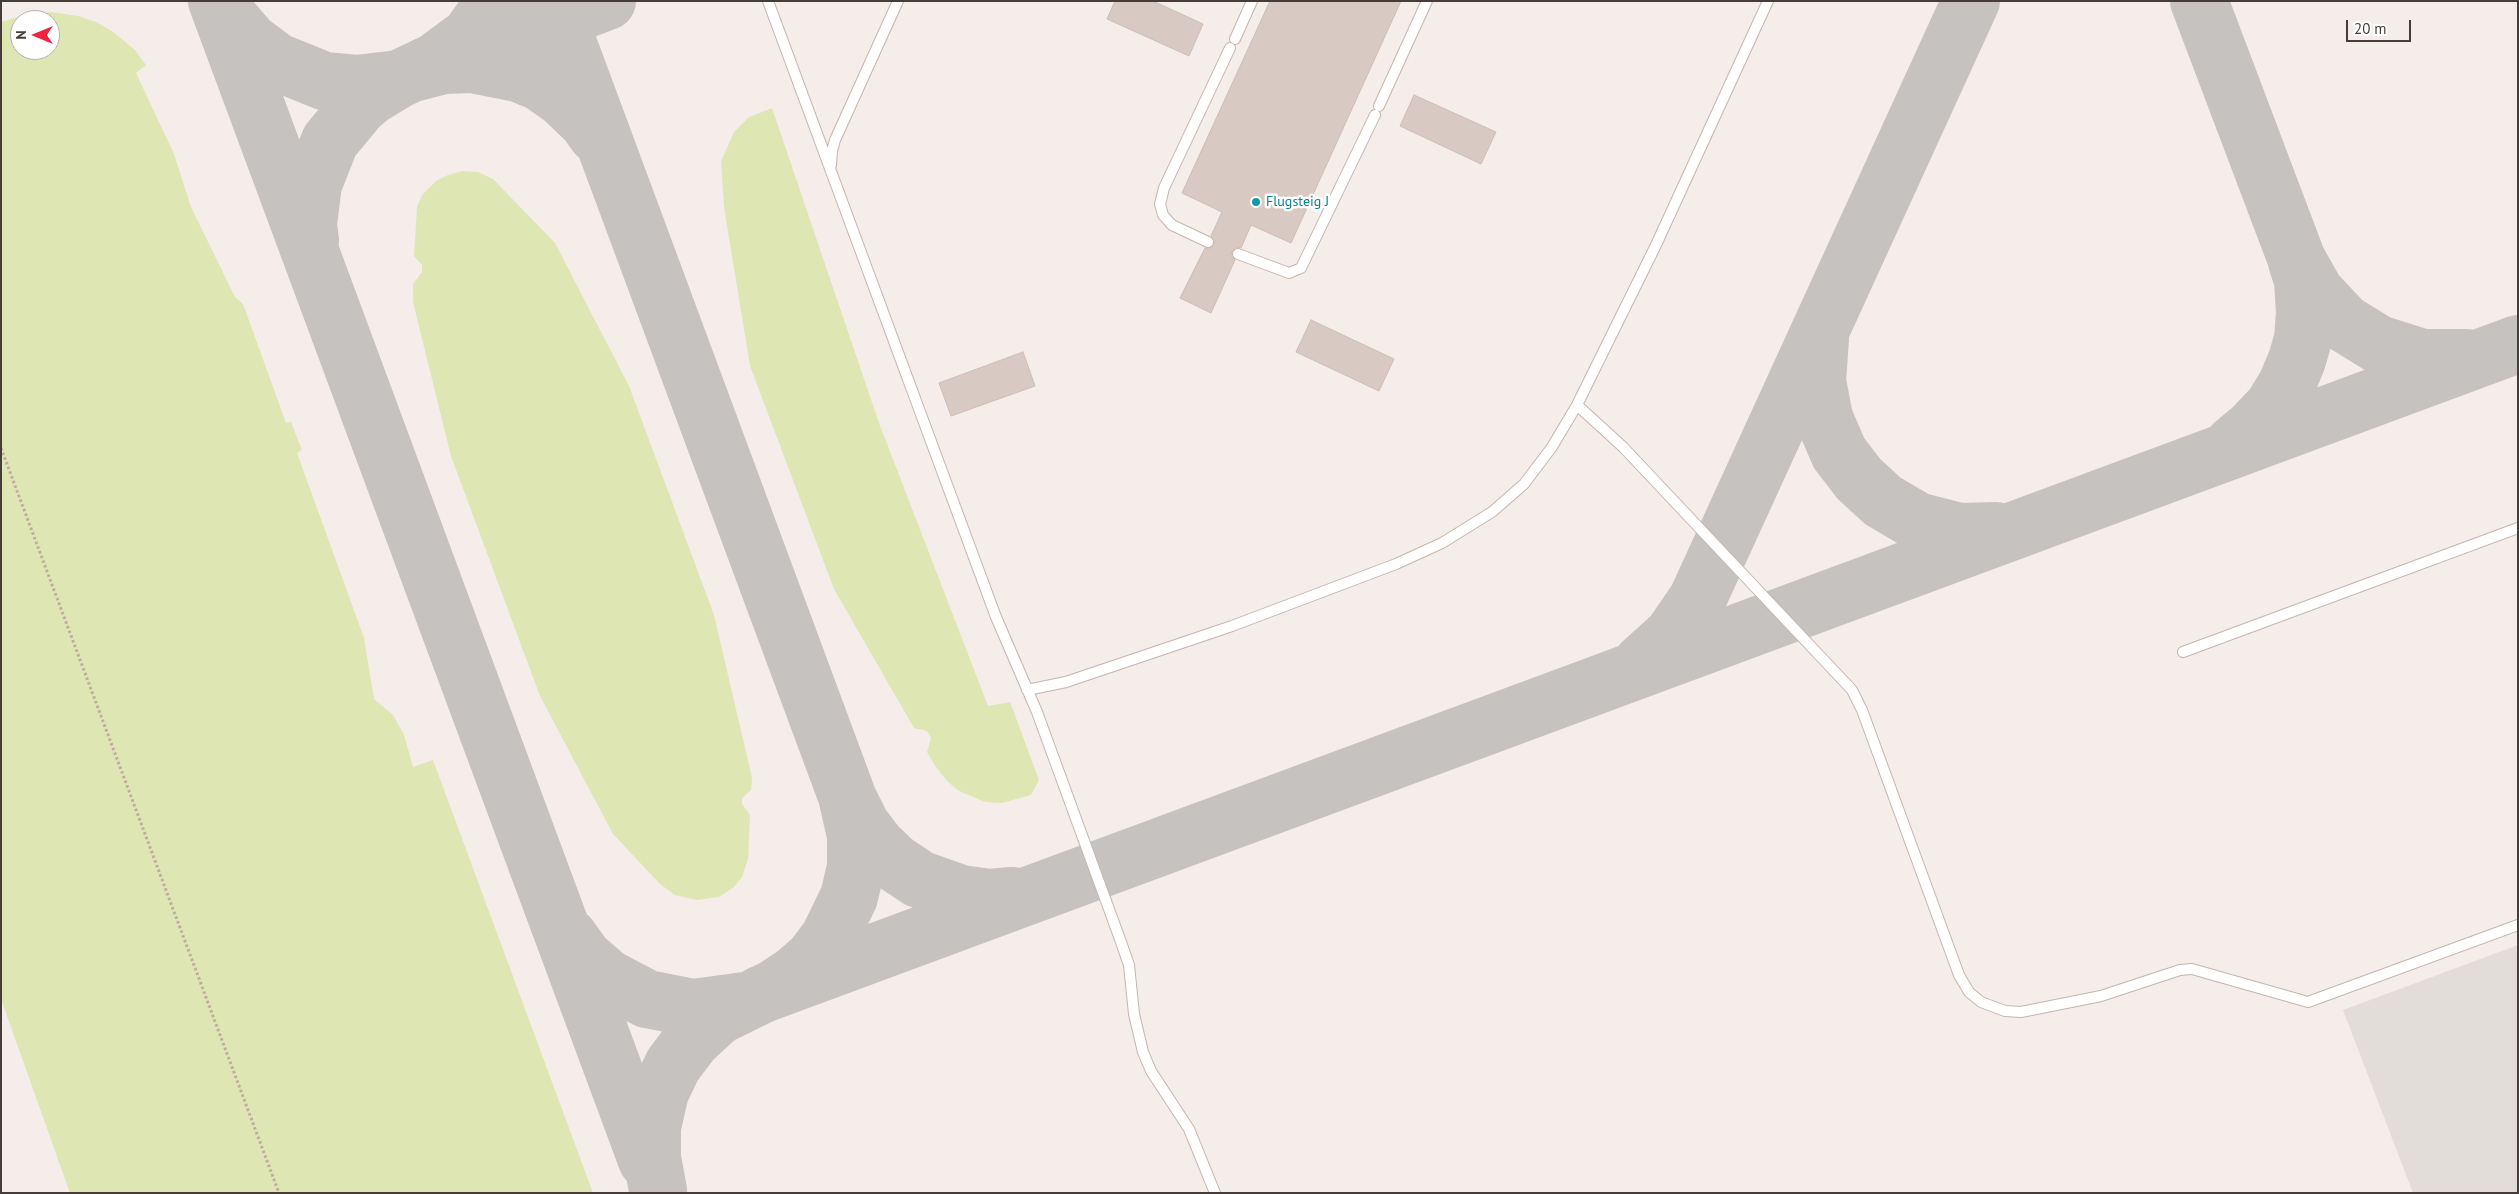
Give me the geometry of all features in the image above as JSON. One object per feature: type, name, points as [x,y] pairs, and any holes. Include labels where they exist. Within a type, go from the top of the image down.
[{"type":"lane","points":[[768,1],[996,617],[1027,690],[1129,965],[1134,1014],[1143,1052],[1151,1071],[1189,1129],[1215,1193]]},
{"type":"lane","points":[[833,179],[831,157],[835,140],[898,1]]},
{"type":"lane","points":[[1208,242],[1172,225],[1163,215],[1160,204],[1164,188],[1252,1]]},
{"type":"lane","points":[[1238,254],[1289,273],[1301,268],[1427,1]]},
{"type":"lane","points":[[1027,690],[1066,682],[1232,626],[1351,582],[1442,543],[1492,512],[1524,484],[1552,447],[1578,405],[1656,245],[1768,1]]},
{"type":"lane","points":[[1578,405],[1630,454],[1852,690],[1862,710],[1959,976],[1970,992],[1981,1002],[2005,1012],[2021,1012],[2101,996],[2180,970],[2192,969],[2308,1002],[2518,925]]},
{"type":"lane","points":[[2183,652],[2518,528]]},
{"type":"path","points":[[1,448],[279,1193]]},
{"type":"shaded area","points":[[2518,945],[2518,1193],[2413,1193],[2343,1010]]},
{"type":"green space","points":[[60,13],[78,16],[96,22],[112,31],[135,50],[146,65],[136,73],[174,154],[191,207],[235,297],[243,304],[286,423],[291,422],[302,450],[297,453],[364,638],[374,699],[393,715],[404,735],[413,767],[433,760],[593,1193],[70,1193],[1,999],[1,22],[10,19],[10,60],[60,60]]},
{"type":"green space","points":[[772,108],[879,423],[988,706],[1010,702],[1039,780],[1031,795],[1002,803],[985,802],[959,791],[947,781],[927,752],[931,738],[927,731],[914,728],[834,589],[750,366],[724,207],[721,161],[734,132],[749,117]]},
{"type":"green space","points":[[462,171],[478,172],[493,179],[555,243],[629,386],[714,615],[752,778],[751,790],[742,798],[742,804],[750,815],[748,859],[742,877],[734,887],[719,897],[697,900],[675,895],[660,884],[613,834],[540,696],[451,456],[413,302],[413,284],[422,272],[422,265],[414,256],[417,207],[422,195],[436,181]]},
{"type":"building","points":[[1115,1],[1153,1],[1203,24],[1189,56],[1107,19]]},
{"type":"building","name":"Flugsteig J","points":[[1270,1],[1401,1],[1291,243],[1251,225],[1241,248],[1236,247],[1232,251],[1231,256],[1235,260],[1211,313],[1180,298],[1205,248],[1209,249],[1214,245],[1215,241],[1211,236],[1222,212],[1182,193]]},
{"type":"building","points":[[1414,95],[1496,132],[1481,164],[1400,126]]},
{"type":"building","points":[[1311,320],[1394,359],[1379,391],[1296,352]]},
{"type":"building","points":[[1023,352],[1035,386],[951,416],[939,383]]},
{"type":"taxiway","points":[[217,1],[647,1160]]},
{"type":"taxiway","points":[[226,14],[250,42],[277,62],[324,81],[357,84],[399,79],[435,62],[470,36],[495,1]]},
{"type":"taxiway","points":[[552,1],[847,796],[856,836],[856,867],[849,897],[829,938],[814,958],[796,974],[775,988],[718,1016],[692,1040],[673,1065],[660,1092],[652,1127],[652,1158],[658,1190]]},
{"type":"taxiway","points":[[522,33],[607,1]]},
{"type":"taxiway","points":[[1642,663],[1673,635],[1697,600],[1971,1]]},
{"type":"taxiway","points":[[2199,1],[2297,260],[2315,292],[2344,323],[2378,344],[2422,358],[2467,358]]},
{"type":"taxiway","points":[[417,72],[444,65],[472,64],[518,73],[540,82],[563,98],[587,121],[597,135]]},
{"type":"taxiway","points":[[310,241],[308,224],[313,184],[330,141],[359,106],[371,96],[399,79]]},
{"type":"taxiway","points":[[2234,444],[2251,430],[2273,407],[2287,384],[2297,360],[2303,339],[2305,313],[2303,280],[2297,262]]},
{"type":"taxiway","points":[[1820,339],[1817,381],[1824,418],[1839,453],[1859,479],[1883,501],[1917,521],[1960,532],[1996,531]]},
{"type":"taxiway","points":[[760,995],[2518,344]]},
{"type":"taxiway","points":[[849,801],[861,825],[877,846],[895,863],[919,879],[961,894],[989,898],[1012,896]]},
{"type":"taxiway","points":[[569,937],[584,958],[607,978],[647,999],[693,1008],[745,1001]]},
{"type":"place","name":"Flugsteig J","points":[[1256,202]]}]
